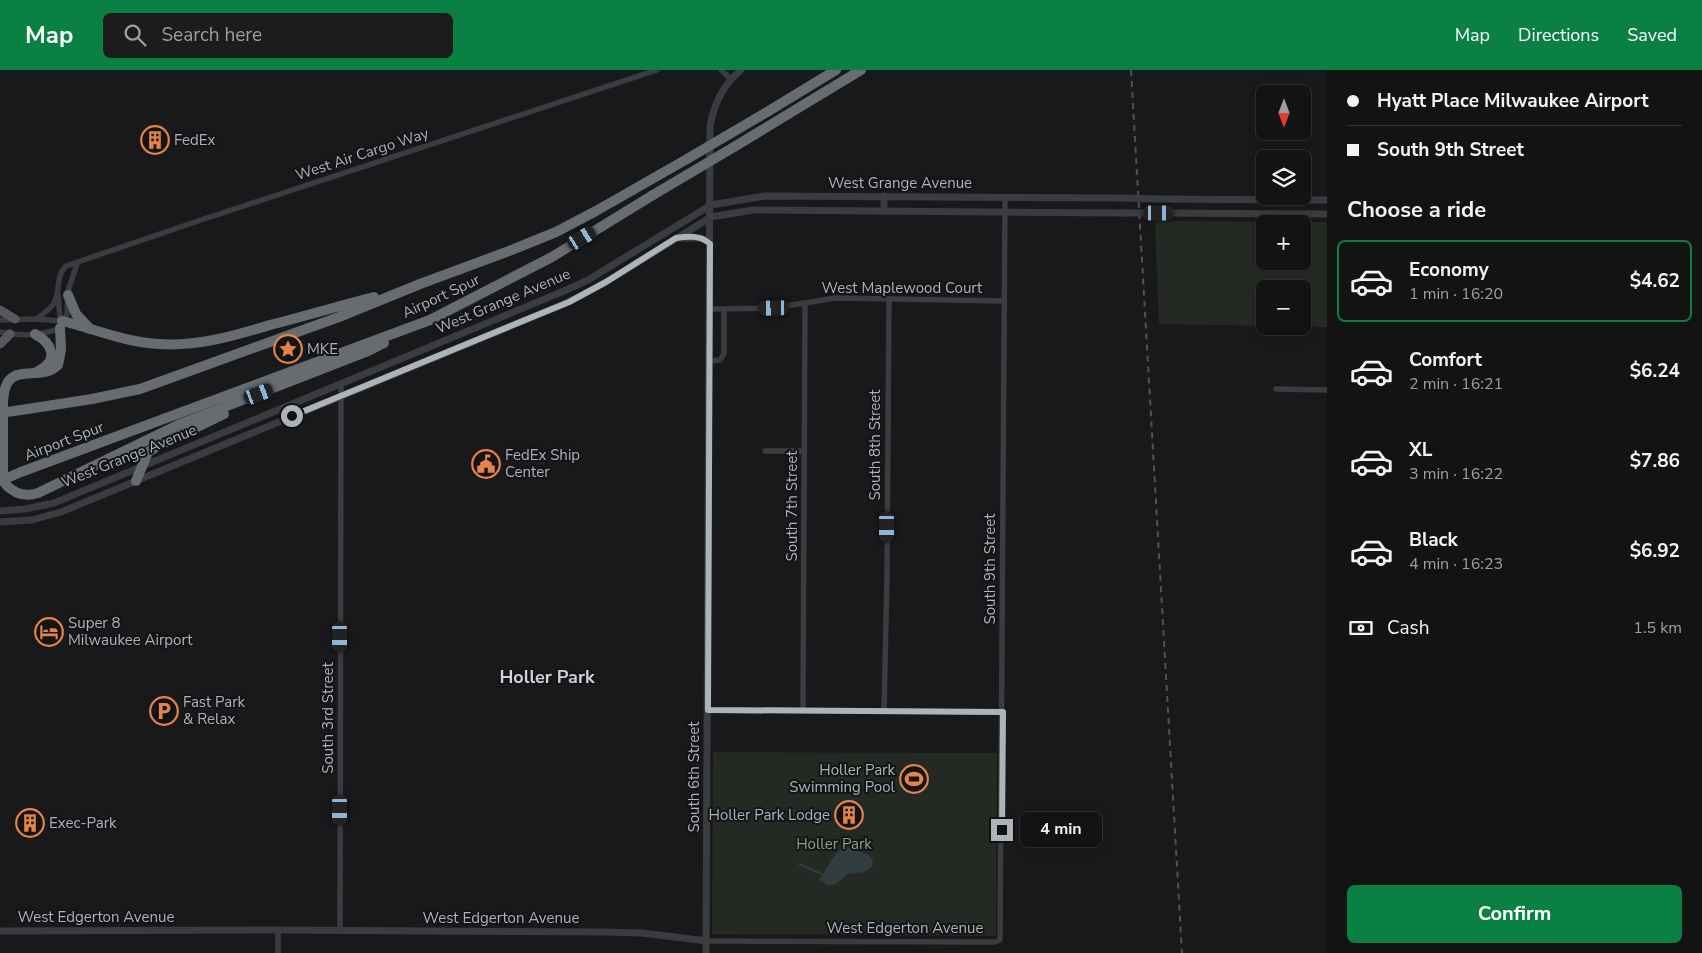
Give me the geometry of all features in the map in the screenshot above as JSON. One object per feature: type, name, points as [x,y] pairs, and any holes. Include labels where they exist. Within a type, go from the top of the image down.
[{"type":"highway","name":"Airport Spur","points":[[2,412],[92,399],[140,389],[339,317],[420,284],[509,252],[556,232],[596,211],[836,70]]},
{"type":"highway","name":"Airport Spur","points":[[3,480],[430,320],[552,257],[861,70]]},
{"type":"highway","points":[[420,284],[229,337],[199,343],[167,345],[141,343],[61,325],[58,365],[48,372],[23,372],[14,377],[4,389],[2,412],[3,480],[15,492],[22,495],[38,493],[178,425],[368,351],[430,320]]},
{"type":"highway","points":[[63,294],[77,316],[93,331]]},
{"type":"highway","points":[[34,334],[48,343],[52,356],[49,364],[44,369],[36,372]]},
{"type":"highway","points":[[136,481],[148,452],[275,388]]},
{"type":"main road","points":[[0,310],[15,319]]},
{"type":"main road","points":[[0,344],[10,334]]},
{"type":"street","name":"West Air Cargo Way","points":[[61,325],[67,312],[63,294],[58,284],[61,271],[66,266],[77,264],[194,222],[657,70]]},
{"type":"street","points":[[721,70],[731,79]]},
{"type":"street","name":"South 6th Street","points":[[706,953],[711,121],[719,96],[731,79],[741,70]]},
{"type":"street","points":[[765,196],[765,210]]},
{"type":"street","name":"West Grange Avenue","points":[[0,511],[25,510],[48,504],[542,301],[588,280],[711,205],[765,196],[1256,200]]},
{"type":"street","points":[[884,196],[884,211]]},
{"type":"street","name":"South 9th Street","points":[[1000,940],[1005,198]]},
{"type":"street","name":"West Grange Avenue","points":[[1311,200],[1327,200]]},
{"type":"street","points":[[1288,205],[1288,214]]},
{"type":"street","name":"West Grange Avenue","points":[[0,522],[44,517],[546,312],[600,285],[711,217],[741,211],[765,210],[1327,214]]},
{"type":"street","points":[[676,238],[701,238],[710,244]]},
{"type":"street","name":"West Air Cargo Way","points":[[36,319],[63,294],[77,264]]},
{"type":"street","points":[[61,325],[63,294]]},
{"type":"street","name":"West Maplewood Court","points":[[710,309],[774,308],[835,298],[1004,301]]},
{"type":"street","name":"South 8th Street","points":[[884,711],[889,299]]},
{"type":"street","points":[[542,301],[546,312]]},
{"type":"street","name":"South 7th Street","points":[[803,710],[805,303]]},
{"type":"street","points":[[710,361],[720,360],[724,354],[724,309]]},
{"type":"street","points":[[0,320],[36,319],[61,325]]},
{"type":"street","points":[[0,332],[34,334],[48,332],[61,325]]},
{"type":"street","points":[[380,368],[385,378]]},
{"type":"street","name":"South 3rd Street","points":[[340,931],[341,384]]},
{"type":"street","points":[[1276,389],[1327,390]]},
{"type":"street","points":[[765,451],[804,451]]},
{"type":"street","points":[[708,710],[1003,712]]},
{"type":"street","points":[[278,930],[278,953]]},
{"type":"street","name":"West Edgerton Avenue","points":[[0,931],[278,930],[635,933],[707,942],[996,942],[1000,940]]},
{"type":"green space","points":[[1155,221],[1256,222],[1256,270],[1311,270],[1311,222],[1327,222],[1327,327],[1311,327],[1311,280],[1256,280],[1256,326],[1159,324]]},
{"type":"green space","name":"Holler Park","points":[[713,752],[997,753],[996,936],[712,934]]},
{"type":"shaded area","name":"Holler Park Swimming Pool","points":[[906,767],[921,767],[921,791],[906,791]]},
{"type":"shaded area","points":[[845,846],[869,855],[873,860],[872,867],[864,872],[848,874],[834,885],[828,885],[819,880],[836,853]]},
{"type":"waterway","points":[[799,864],[824,875]]},
{"type":"railway","points":[[1131,70],[1182,953]]},
{"type":"place","name":"FedEx","points":[[155,140]]},
{"type":"place","name":"MKE","points":[[288,349]]},
{"type":"place","name":"FedEx Ship Center","points":[[486,464]]},
{"type":"place","name":"Super 8 Milwaukee Airport","points":[[49,632]]},
{"type":"place","name":"Fast Park & Relax","points":[[164,711]]},
{"type":"place","name":"Holler Park Swimming Pool","points":[[914,779]]},
{"type":"place","name":"Holler Park Lodge","points":[[849,815]]},
{"type":"place","name":"Exec-Park","points":[[30,823]]},
{"type":"district","name":"Holler Park","points":[[547,677]]},
{"type":"route","points":[[292,416],[569,302],[606,282],[676,238],[706,239],[710,244],[708,710],[1003,712],[1002,830]]}]
